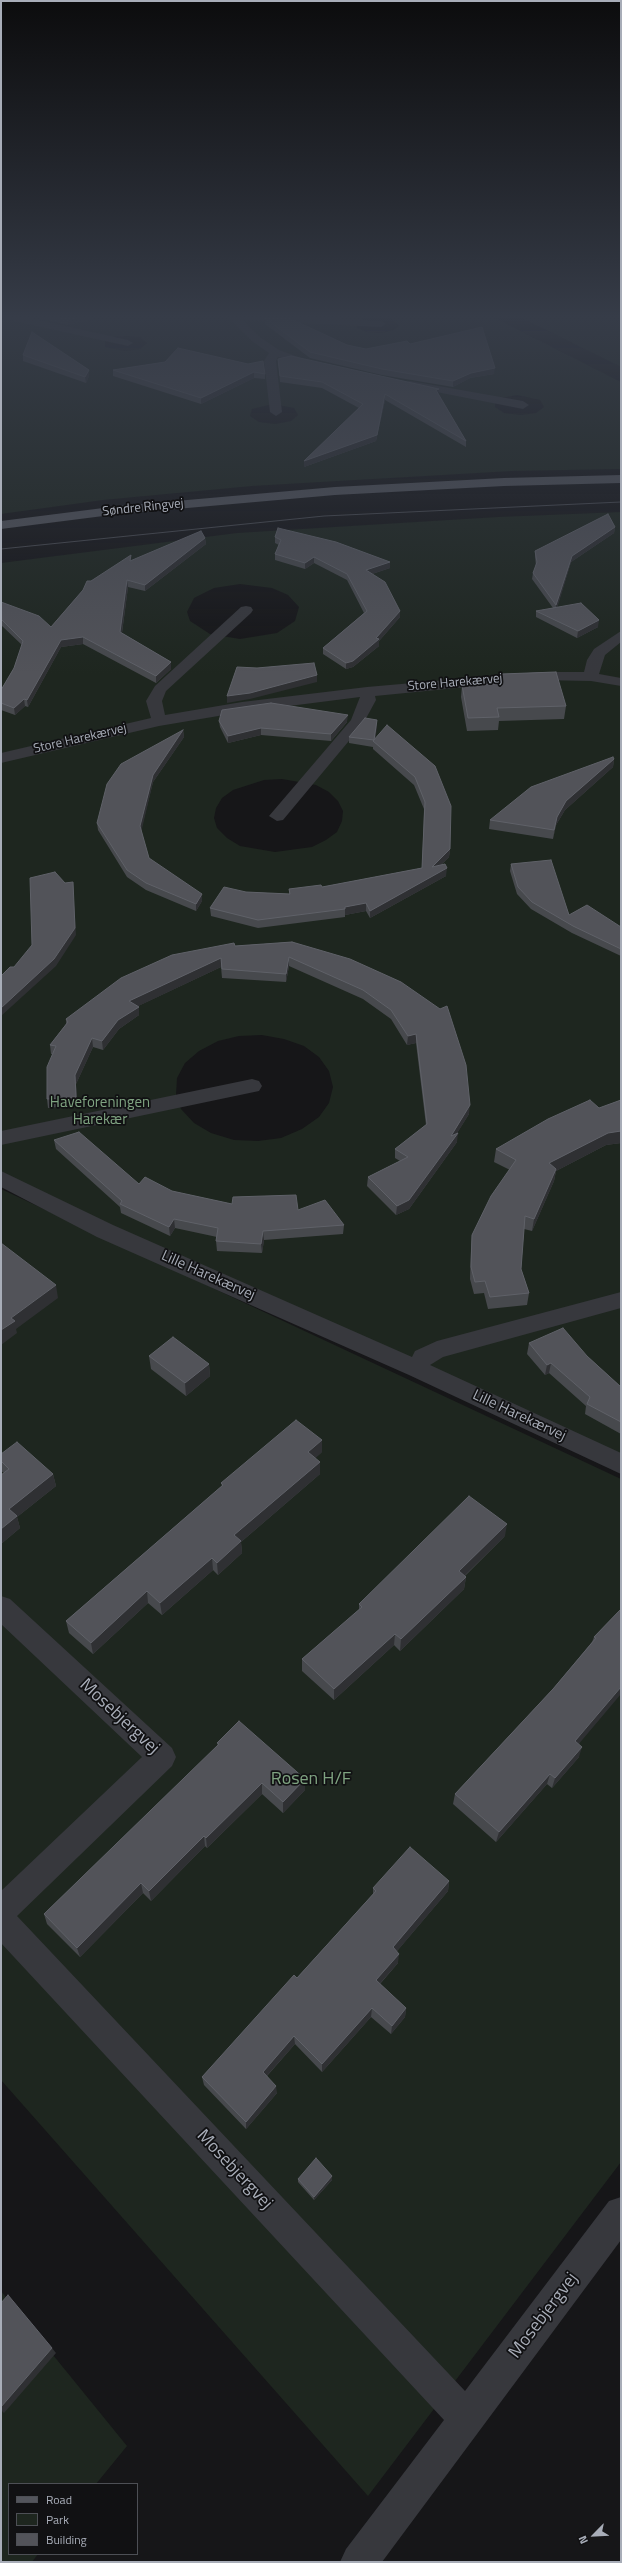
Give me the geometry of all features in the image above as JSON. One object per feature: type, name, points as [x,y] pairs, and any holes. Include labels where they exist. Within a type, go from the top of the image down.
[{"type":"main road","name":"Søndre Ringvej","points":[[1,525],[134,508],[328,492],[504,482],[621,479]]},
{"type":"main road","name":"Søndre Ringvej","points":[[1,536],[109,523],[336,503],[500,494],[621,491]]},
{"type":"street","points":[[159,721],[154,701],[160,689],[246,610]]},
{"type":"street","points":[[591,678],[594,660],[599,652],[621,635]]},
{"type":"street","name":"Store Harekærvej","points":[[1,758],[159,721],[242,707],[367,692],[538,676],[591,678],[621,682]]},
{"type":"street","points":[[277,816],[358,721],[368,700],[367,692]]},
{"type":"street","points":[[1,1138],[252,1086]]},
{"type":"street","name":"Lille Harekærvej","points":[[1,1178],[105,1231],[417,1368],[621,1464]]},
{"type":"street","points":[[417,1368],[423,1357],[437,1350],[621,1300]]},
{"type":"street","name":"Mosebjergvej","points":[[1,1607],[162,1757],[1,1912]]},
{"type":"street","name":"Mosebjergvej","points":[[1,1921],[466,2418]]},
{"type":"street","name":"Mosebjergvej","points":[[359,2562],[621,2213]]},
{"type":"green space","points":[[1,435],[621,435],[621,469],[512,471],[252,486],[103,500],[1,514]]},
{"type":"green space","name":"Haveforeningen Harekær","points":[[621,512],[621,1472],[1,1182],[1,563],[237,533],[498,517]],"holes":[[[240,584],[272,588],[288,595],[299,607],[295,621],[277,633],[240,639],[210,634],[190,621],[187,612],[194,598],[214,588]],[[282,779],[316,785],[329,792],[338,801],[343,811],[342,821],[337,832],[326,840],[312,847],[275,852],[240,846],[227,838],[217,828],[214,818],[216,808],[222,798],[233,790],[264,780]],[[262,1035],[284,1039],[304,1046],[319,1057],[329,1071],[333,1087],[329,1103],[319,1117],[302,1129],[281,1138],[258,1141],[234,1140],[211,1133],[194,1123],[181,1109],[176,1095],[177,1078],[185,1063],[199,1051],[218,1041],[239,1036]]]},
{"type":"green space","name":"Rosen H/F","points":[[1,1189],[621,1479],[621,2162],[368,2496],[1,2080]]},
{"type":"green space","points":[[1,2291],[127,2446],[97,2483],[8,2483],[8,2555],[37,2555],[32,2562],[1,2562]]},
{"type":"building","points":[[331,435],[377,435],[377,435],[304,461]]},
{"type":"building","points":[[455,435],[462,435],[466,441]]},
{"type":"building","points":[[608,514],[615,527],[572,556],[556,605],[533,573],[537,562],[535,551]]},
{"type":"building","points":[[278,528],[336,542],[390,562],[366,570],[385,582],[400,611],[376,638],[379,639],[353,661],[346,663],[323,648],[367,611],[347,574],[314,557],[305,563],[275,554],[281,540],[275,537]]},
{"type":"building","points":[[201,531],[205,538],[145,585],[127,580],[120,632],[171,662],[156,676],[83,637],[61,640],[27,700],[24,699],[14,708],[1,703],[1,690],[14,668],[23,641],[1,619],[1,602],[39,616],[51,627],[83,590],[87,581],[91,581],[131,555],[130,561]]},
{"type":"building","points":[[581,603],[599,620],[578,631],[536,611]]},
{"type":"building","points":[[314,663],[317,675],[250,693],[227,696],[237,667],[257,668]]},
{"type":"building","points":[[556,672],[566,706],[497,708],[499,717],[468,718],[462,685],[503,684],[501,674]]},
{"type":"building","points":[[271,703],[348,715],[331,734],[261,728],[228,736],[219,721],[222,710]]},
{"type":"building","points":[[365,718],[377,720],[374,740],[349,737]]},
{"type":"building","points":[[387,725],[435,766],[451,806],[450,849],[432,867],[445,864],[447,868],[370,911],[366,903],[345,907],[345,909],[258,920],[210,908],[224,887],[246,892],[290,894],[289,889],[321,885],[322,887],[422,868],[425,802],[415,777],[373,741]]},
{"type":"building","points":[[183,730],[153,775],[140,826],[149,858],[202,894],[196,904],[146,883],[127,870],[97,823],[107,784],[121,764]]},
{"type":"building","points":[[613,757],[614,759],[566,801],[557,817],[554,830],[490,820],[531,787]]},
{"type":"building","points":[[551,860],[569,915],[587,905],[621,927],[621,949],[573,926],[532,902],[518,887],[511,864]]},
{"type":"building","points":[[55,872],[65,883],[73,882],[75,928],[54,959],[1,1008],[1,976],[10,967],[14,967],[32,945],[30,878]]},
{"type":"building","points":[[292,942],[350,959],[401,982],[440,1009],[447,1006],[466,1065],[470,1105],[451,1136],[458,1133],[409,1200],[397,1206],[368,1177],[408,1157],[395,1149],[427,1124],[416,1034],[408,1036],[391,1010],[363,990],[289,957],[286,974],[222,969],[221,958],[129,1001],[139,1007],[118,1020],[102,1041],[92,1038],[75,1075],[76,1097],[47,1099],[47,1067],[56,1046],[50,1045],[68,1022],[66,1019],[121,978],[172,955],[234,943],[235,946]]},
{"type":"building","points":[[590,1100],[599,1108],[621,1100],[621,1131],[608,1133],[549,1163],[556,1169],[534,1219],[525,1216],[521,1269],[529,1293],[490,1297],[485,1281],[475,1282],[471,1267],[472,1235],[491,1196],[516,1160],[496,1149],[548,1119]]},
{"type":"building","points":[[79,1132],[139,1184],[145,1177],[172,1191],[232,1204],[233,1197],[296,1195],[298,1210],[325,1200],[344,1225],[263,1231],[261,1244],[216,1241],[218,1228],[174,1219],[169,1227],[120,1204],[122,1201],[54,1140]]},
{"type":"building","points":[[1,1243],[56,1285],[11,1318],[15,1321],[1,1330]]},
{"type":"building","points":[[563,1328],[587,1356],[621,1387],[621,1422],[587,1404],[590,1397],[551,1363],[547,1365],[529,1343]]},
{"type":"building","points":[[173,1337],[209,1364],[185,1383],[149,1356]]},
{"type":"building","points":[[296,1420],[322,1440],[308,1452],[320,1462],[234,1535],[241,1541],[217,1563],[212,1558],[160,1603],[147,1591],[91,1643],[66,1621],[223,1485],[221,1483]]},
{"type":"building","points":[[17,1442],[53,1474],[9,1509],[17,1516],[1,1529],[1,1475],[9,1469],[1,1461],[1,1454]]},
{"type":"building","points":[[469,1496],[507,1524],[459,1571],[466,1577],[401,1639],[395,1634],[334,1689],[302,1659],[362,1607],[359,1604]]},
{"type":"building","points":[[621,1609],[621,1687],[575,1741],[582,1747],[555,1778],[550,1774],[499,1832],[455,1794],[553,1689],[596,1638],[594,1637]]},
{"type":"building","points":[[239,1721],[305,1779],[283,1802],[262,1783],[206,1838],[204,1836],[149,1891],[141,1883],[77,1948],[44,1914],[219,1744],[217,1743]]},
{"type":"building","points":[[410,1847],[449,1881],[393,1947],[399,1954],[376,1980],[406,2008],[392,2026],[372,2008],[322,2064],[294,2036],[263,2072],[276,2086],[246,2122],[202,2077],[294,1975],[297,1978],[376,1891],[373,1888]]},
{"type":"building","points":[[316,2158],[332,2176],[314,2197],[298,2179]]},
{"type":"building","points":[[8,2295],[52,2348],[1,2407],[1,2303]]},
{"type":"tram line","points":[[1,549],[324,516],[621,502]]}]
